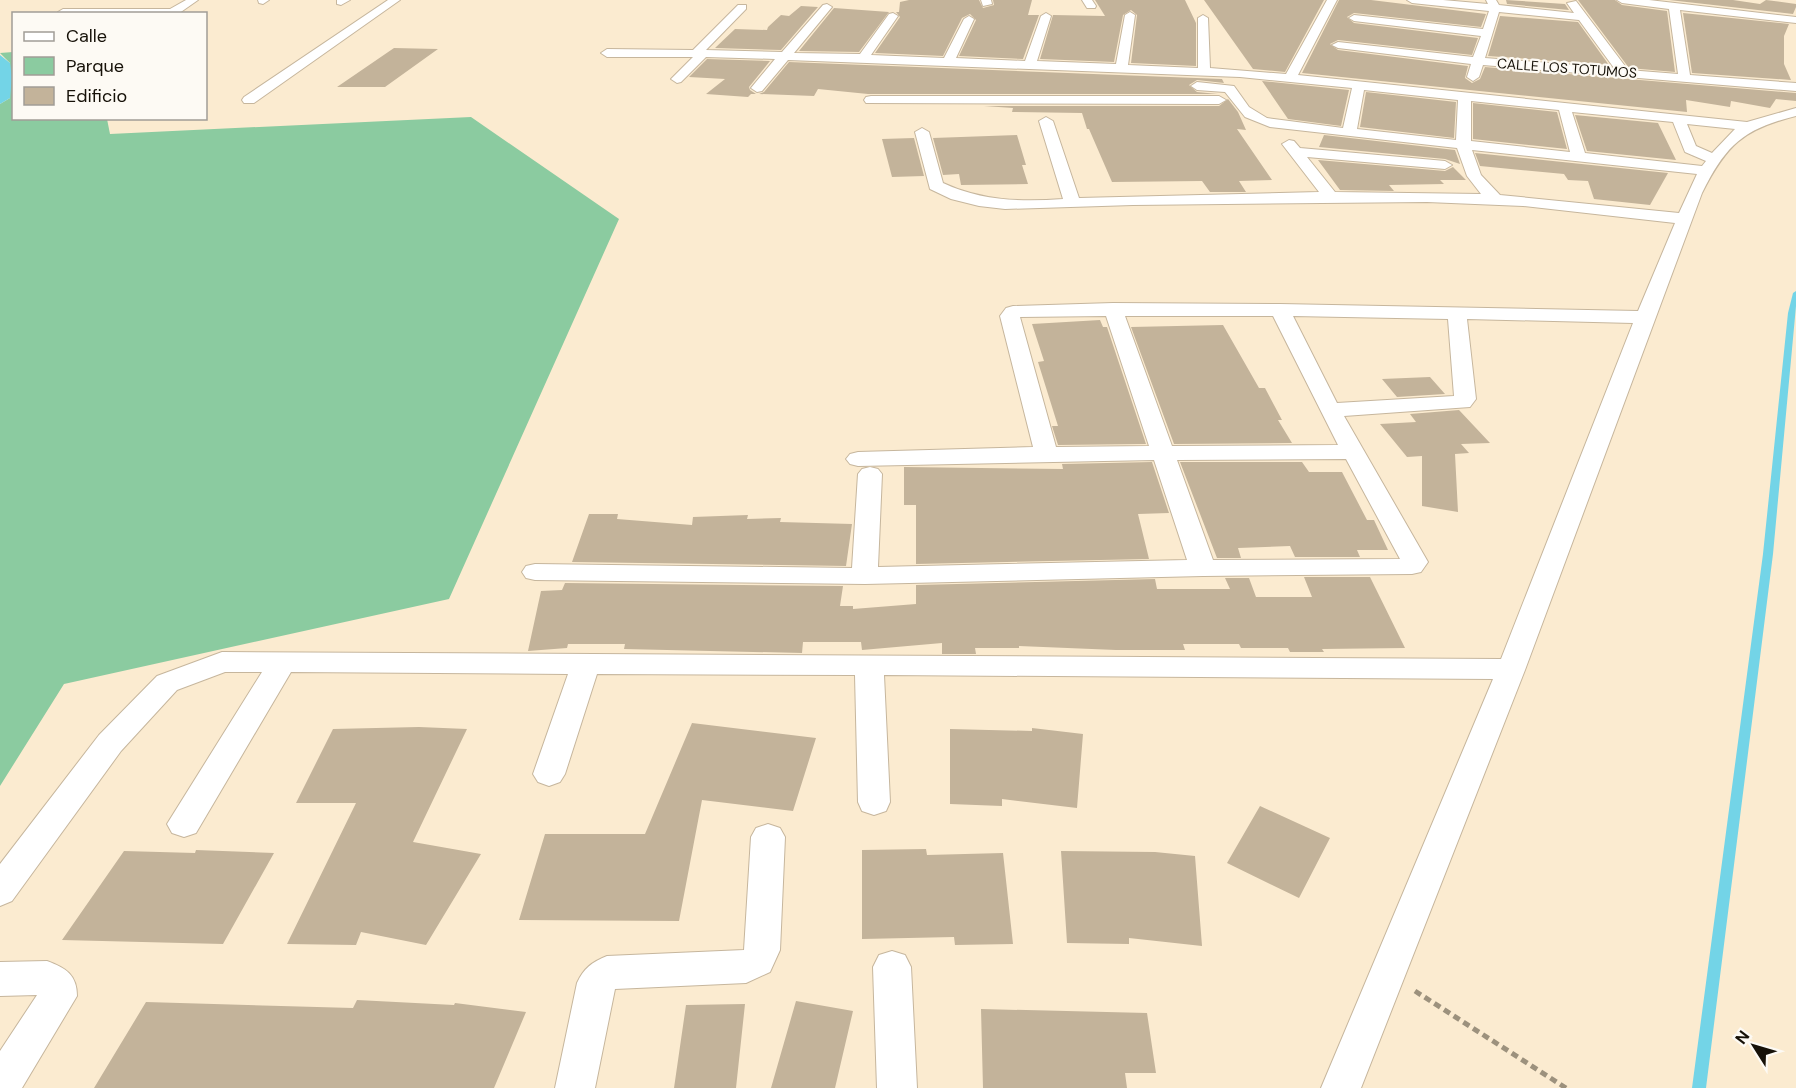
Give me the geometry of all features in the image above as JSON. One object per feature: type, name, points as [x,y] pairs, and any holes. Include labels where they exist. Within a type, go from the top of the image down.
[{"type":"street","points":[[63,12],[89,0]]},
{"type":"street","points":[[172,12],[193,0]]},
{"type":"street","points":[[249,100],[395,0]]},
{"type":"street","points":[[1290,78],[1332,0]]},
{"type":"street","points":[[1412,0],[1493,4],[1582,17]]},
{"type":"street","points":[[1569,0],[1624,73]]},
{"type":"street","points":[[1622,0],[1796,20]]},
{"type":"street","points":[[1713,10],[1728,0]]},
{"type":"street","points":[[1344,75],[1469,88],[1487,33],[1493,4]]},
{"type":"street","points":[[1674,6],[1684,74]]},
{"type":"street","points":[[677,79],[742,7]]},
{"type":"street","points":[[757,88],[827,7]]},
{"type":"street","points":[[1122,67],[1130,15]]},
{"type":"street","points":[[863,58],[893,16]]},
{"type":"street","points":[[1030,64],[1046,16]]},
{"type":"street","points":[[1203,18],[1204,71]]},
{"type":"street","points":[[1354,18],[1487,33]]},
{"type":"street","points":[[948,62],[969,19]]},
{"type":"street","name":"CALLE LOS TOTUMOS","points":[[1338,45],[1477,61],[1796,87]]},
{"type":"street","points":[[607,53],[863,58],[1204,71],[1678,118],[1778,119]]},
{"type":"street","points":[[916,100],[920,83]]},
{"type":"street","points":[[1349,133],[1359,85]]},
{"type":"street","points":[[1184,86],[1229,89],[1244,112],[1256,119],[1280,125],[1579,157],[1710,165]]},
{"type":"street","points":[[1464,96],[1462,145],[1466,163],[1485,190],[1495,199]]},
{"type":"street","points":[[871,100],[1236,100]]},
{"type":"street","points":[[1564,106],[1579,157]]},
{"type":"street","points":[[1678,118],[1690,149],[1710,165]]},
{"type":"street","points":[[1341,1088],[1511,669],[1644,317],[1689,205],[1710,165],[1778,119]]},
{"type":"street","points":[[1046,121],[1072,202]]},
{"type":"street","points":[[1280,125],[1278,130],[1332,198]]},
{"type":"street","points":[[922,132],[936,186],[946,192],[977,202],[1010,204],[1332,198],[1495,199],[1685,219]]},
{"type":"street","points":[[1295,152],[1445,165]]},
{"type":"street","points":[[1046,454],[1010,316],[1013,312],[1113,309],[1280,310],[1644,317]]},
{"type":"street","points":[[1113,309],[1203,568]]},
{"type":"street","points":[[535,572],[865,576],[1203,568],[1412,567],[1415,562],[1330,410],[1280,310]]},
{"type":"street","points":[[1330,410],[1462,402],[1465,399],[1457,312]]},
{"type":"street","points":[[865,576],[864,467],[1046,454],[1353,452]]},
{"type":"street","points":[[0,891],[110,742],[167,683],[222,662],[1511,669]]},
{"type":"street","points":[[184,824],[283,662]]},
{"type":"street","points":[[549,774],[586,664]]},
{"type":"street","points":[[869,666],[874,802]]},
{"type":"street","points":[[575,1088],[596,983],[607,972],[746,967],[757,961],[762,950],[768,837]]},
{"type":"street","points":[[892,967],[897,1088]]},
{"type":"street","points":[[0,979],[47,978],[58,985],[58,996],[0,1087]]},
{"type":"path","points":[[1387,973],[1566,1088]]},
{"type":"green space","points":[[12,52],[12,120],[107,120],[110,134],[471,117],[619,219],[449,599],[64,684],[0,786],[0,104],[10,98],[10,63],[0,53]]},
{"type":"water","points":[[0,55],[10,63],[12,77],[10,98],[0,104]]},
{"type":"building","points":[[979,0],[983,8],[994,5],[993,0],[1032,0],[1028,15],[1039,15],[1023,59],[959,56],[976,20],[970,14],[962,18],[943,56],[875,53],[900,17],[896,12],[899,12],[900,2]]},
{"type":"building","points":[[1095,0],[1185,0],[1196,23],[1196,66],[1131,63],[1137,15],[1131,10],[1123,15],[1114,62],[1040,59],[1053,15],[1105,16]]},
{"type":"building","points":[[1204,0],[1324,0],[1285,72],[1253,69]]},
{"type":"building","points":[[1339,0],[1371,0],[1486,14],[1481,27],[1354,13],[1347,17],[1354,23],[1478,38],[1472,55],[1338,40],[1330,44],[1338,50],[1468,66],[1465,78],[1472,83],[1480,79],[1485,67],[1796,93],[1796,101],[1776,99],[1770,108],[1731,101],[1730,107],[1686,100],[1687,112],[1302,73]]},
{"type":"building","points":[[1506,0],[1565,4],[1569,10],[1507,4]]},
{"type":"building","points":[[1578,0],[1615,0],[1622,5],[1667,11],[1675,72],[1629,68]]},
{"type":"building","points":[[1669,0],[1733,0],[1760,4],[1766,0],[1796,4],[1796,7],[1793,14]]},
{"type":"building","points":[[801,6],[818,7],[781,50],[715,48],[735,29],[767,30],[781,15],[789,16]]},
{"type":"building","points":[[834,8],[889,12],[859,52],[799,51]]},
{"type":"building","points":[[1683,13],[1789,24],[1784,36],[1784,64],[1791,80],[1692,73]]},
{"type":"building","points":[[1500,16],[1578,22],[1609,65],[1488,56]]},
{"type":"building","points":[[394,48],[438,49],[385,87],[337,87]]},
{"type":"building","points":[[707,59],[770,61],[749,87],[756,94],[748,97],[706,94],[725,79],[689,77]]},
{"type":"building","points":[[789,62],[1222,79],[1224,83],[1197,80],[1189,85],[1197,92],[1218,94],[868,94],[818,89],[814,96],[759,94],[764,92]]},
{"type":"building","points":[[1262,81],[1349,90],[1341,126],[1288,119]]},
{"type":"building","points":[[1366,92],[1456,102],[1454,138],[1360,127]]},
{"type":"building","points":[[1228,99],[1238,112],[1246,130],[1237,129],[1272,180],[1239,181],[1246,192],[1210,192],[1202,181],[1112,182],[1082,113],[1012,112],[1013,108],[984,106],[1219,106]]},
{"type":"building","points":[[1473,103],[1557,112],[1567,149],[1473,139]]},
{"type":"building","points":[[1575,115],[1658,123],[1676,160],[1587,151]]},
{"type":"building","points":[[1017,135],[1026,165],[1022,165],[1028,184],[961,185],[959,174],[943,175],[933,138]]},
{"type":"building","points":[[1324,135],[1455,150],[1460,164],[1445,159],[1319,147]]},
{"type":"building","points":[[914,138],[924,176],[892,177],[882,139]]},
{"type":"building","points":[[1475,153],[1668,173],[1650,205],[1594,199],[1588,181],[1568,180],[1564,174],[1480,166]]},
{"type":"building","points":[[1318,160],[1445,171],[1453,167],[1466,180],[1440,180],[1444,184],[1389,185],[1394,191],[1340,190]]},
{"type":"building","points":[[1100,320],[1103,327],[1107,327],[1146,444],[1058,445],[1052,426],[1058,426],[1038,362],[1044,361],[1032,324]]},
{"type":"building","points":[[1223,325],[1259,388],[1265,388],[1282,420],[1278,420],[1292,443],[1174,444],[1131,327]]},
{"type":"building","points":[[1430,377],[1445,394],[1397,397],[1382,379]]},
{"type":"building","points":[[1459,410],[1490,443],[1461,444],[1469,453],[1455,454],[1458,512],[1422,506],[1422,456],[1407,457],[1380,424],[1416,422],[1410,414]]},
{"type":"building","points":[[1152,462],[1169,513],[1138,514],[1149,559],[916,564],[916,505],[904,505],[904,467],[1063,469],[1062,464]]},
{"type":"building","points":[[1180,462],[1302,462],[1309,472],[1342,472],[1367,520],[1374,520],[1388,550],[1357,550],[1360,557],[1295,557],[1290,546],[1238,548],[1241,558],[1217,558]]},
{"type":"building","points":[[589,514],[618,514],[617,519],[692,525],[693,517],[748,515],[747,519],[781,518],[780,522],[852,524],[846,566],[572,562]]},
{"type":"building","points":[[1304,577],[1370,577],[1405,648],[1322,649],[1324,652],[1290,652],[1288,648],[1241,648],[1239,644],[1183,644],[1185,650],[1019,646],[1019,648],[975,648],[976,654],[942,654],[942,643],[862,650],[861,642],[803,642],[802,653],[624,649],[625,644],[568,644],[567,648],[528,651],[541,591],[562,590],[565,583],[843,586],[840,606],[853,606],[853,609],[916,604],[916,585],[1155,579],[1157,589],[1230,589],[1225,578],[1249,578],[1256,597],[1312,597]]},
{"type":"building","points":[[692,723],[816,738],[793,811],[702,800],[679,921],[519,920],[545,834],[645,834]]},
{"type":"building","points":[[419,727],[467,729],[413,842],[481,854],[426,945],[361,932],[356,945],[287,944],[356,803],[296,803],[333,729]]},
{"type":"building","points":[[1032,728],[1083,734],[1077,808],[1002,799],[1002,806],[950,804],[950,729],[1032,731]]},
{"type":"building","points":[[1260,806],[1330,838],[1299,898],[1227,863]]},
{"type":"building","points":[[926,849],[927,855],[1003,853],[1013,944],[955,945],[954,937],[862,939],[862,850]]},
{"type":"building","points":[[196,850],[274,853],[223,944],[62,940],[124,851],[195,853]]},
{"type":"building","points":[[1061,851],[1155,852],[1195,856],[1202,946],[1129,938],[1129,944],[1067,943]]},
{"type":"building","points":[[357,1000],[454,1005],[455,1003],[526,1012],[494,1088],[94,1088],[146,1002],[353,1008]]},
{"type":"building","points":[[796,1001],[853,1011],[835,1088],[771,1088]]},
{"type":"building","points":[[745,1004],[736,1088],[674,1088],[686,1005]]},
{"type":"building","points":[[981,1009],[1147,1013],[1156,1073],[1125,1073],[1127,1088],[983,1088]]},
{"type":"waterway","points":[[1699,1088],[1768,554],[1791,313],[1796,293]]}]
